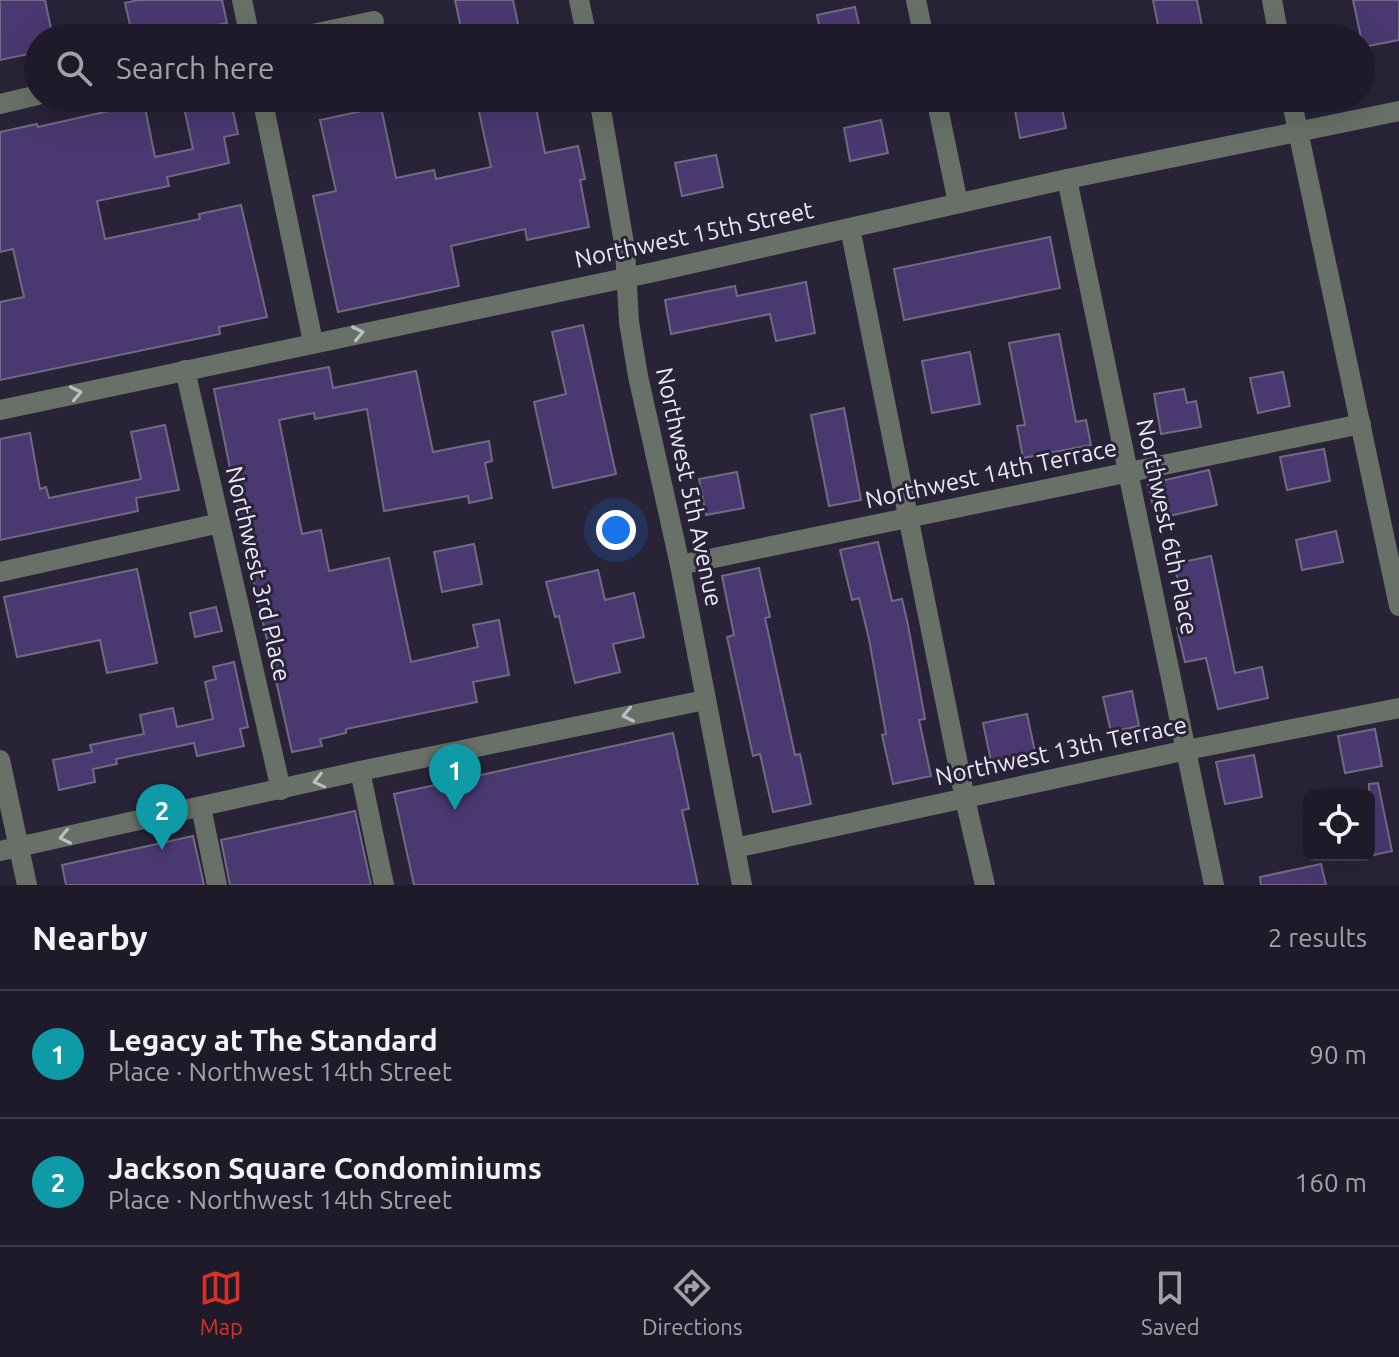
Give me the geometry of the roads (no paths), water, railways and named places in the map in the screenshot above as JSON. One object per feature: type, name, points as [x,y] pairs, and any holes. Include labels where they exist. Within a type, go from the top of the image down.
[{"type":"street","points":[[242,0],[247,24]]},
{"type":"street","points":[[579,0],[584,24]]},
{"type":"street","points":[[916,0],[921,24]]},
{"type":"street","points":[[1272,0],[1276,24]]},
{"type":"street","points":[[360,24],[374,21]]},
{"type":"street","points":[[0,104],[24,98]]},
{"type":"street","name":"Northwest 15th Street","points":[[0,410],[626,277],[1067,179],[1399,111]]},
{"type":"street","points":[[265,112],[313,342]]},
{"type":"street","name":"Northwest 5th Avenue","points":[[601,112],[623,238],[629,322],[638,376],[680,565],[742,885]]},
{"type":"street","points":[[939,112],[958,203]]},
{"type":"street","points":[[1294,112],[1399,606]]},
{"type":"street","name":"Northwest 6th Place","points":[[1067,179],[1214,885]]},
{"type":"street","points":[[850,228],[985,885]]},
{"type":"street","name":"Northwest 3rd Place","points":[[185,370],[281,790]]},
{"type":"street","name":"Northwest 14th Terrace","points":[[680,565],[1361,424]]},
{"type":"street","points":[[0,572],[220,523]]},
{"type":"street","points":[[9,849],[360,771],[705,700]]},
{"type":"street","name":"Northwest 13th Terrace","points":[[735,848],[1187,750],[1399,708]]},
{"type":"street","points":[[0,760],[9,849],[27,885]]},
{"type":"street","points":[[360,771],[384,885]]},
{"type":"street","points":[[201,807],[217,885]]},
{"type":"place","name":"Legacy at The Standard","points":[[455,810]]},
{"type":"place","name":"Jackson Square Condominiums","points":[[162,850]]}]
